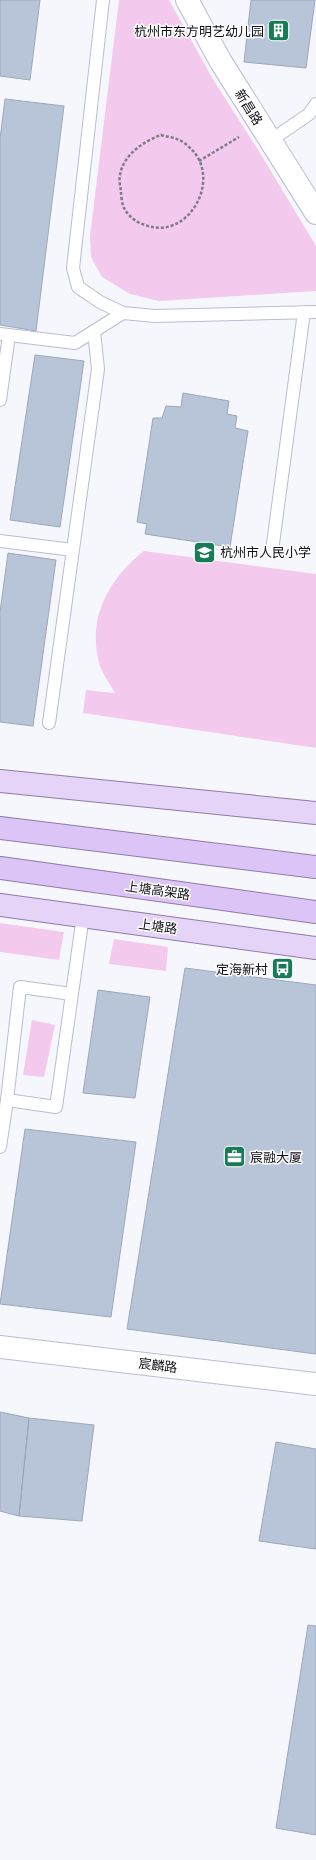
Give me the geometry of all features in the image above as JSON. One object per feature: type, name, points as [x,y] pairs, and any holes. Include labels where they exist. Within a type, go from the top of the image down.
[{"type":"highway","points":[[0,828],[316,867]]},
{"type":"highway","name":"上塘高架路","points":[[0,868],[316,912]]},
{"type":"main road","points":[[0,780],[316,813]]},
{"type":"main road","name":"上塘路","points":[[0,904],[316,948]]},
{"type":"street","name":"新昌路","points":[[187,0],[220,62],[316,213]]},
{"type":"street","name":"宸麟路","points":[[0,1347],[316,1384]]},
{"type":"lane","points":[[103,0],[72,268],[78,287],[100,302],[123,312],[155,316],[316,312]]},
{"type":"lane","points":[[265,133],[309,114],[316,104]]},
{"type":"lane","points":[[0,400],[5,334],[75,343],[123,312]]},
{"type":"lane","points":[[272,551],[304,312]]},
{"type":"lane","points":[[49,722],[98,369],[94,331]]},
{"type":"lane","points":[[0,541],[73,550]]},
{"type":"lane","points":[[6,1100],[56,1107],[83,916]]},
{"type":"lane","points":[[0,1147],[20,987],[72,994]]},
{"type":"path","points":[[199,161],[265,133]]},
{"type":"path","points":[[161,135],[180,140],[194,152],[199,161],[204,171],[202,194],[192,211],[181,222],[167,227],[150,227],[134,221],[124,208],[120,175],[133,151],[147,140],[161,135]]},
{"type":"shaded area","points":[[119,0],[169,0],[214,81],[260,153],[316,246],[316,291],[159,301],[130,294],[102,277],[91,257],[90,236]]},
{"type":"shaded area","points":[[144,551],[316,574],[316,748],[83,713],[86,690],[115,693],[100,666],[96,649],[98,617],[103,602],[120,574]]},
{"type":"shaded area","points":[[0,923],[64,932],[59,960],[0,952]]},
{"type":"shaded area","points":[[114,939],[168,947],[166,971],[109,964]]},
{"type":"shaded area","points":[[32,1020],[55,1025],[44,1077],[23,1075]]},
{"type":"building","points":[[0,0],[40,0],[30,80],[0,76]]},
{"type":"building","name":"杭州市东方明艺幼儿园","points":[[251,0],[315,0],[306,68],[244,62]]},
{"type":"building","points":[[5,99],[64,106],[36,331],[0,325],[0,139]]},
{"type":"building","points":[[35,355],[84,361],[60,527],[10,520]]},
{"type":"building","points":[[183,393],[229,401],[227,414],[237,416],[235,428],[248,431],[230,547],[145,534],[147,524],[137,522],[153,418],[162,418],[166,406],[181,407]]},
{"type":"building","points":[[8,553],[56,560],[33,726],[0,722],[0,612]]},
{"type":"building","name":"宸融大厦","points":[[185,968],[316,985],[316,1354],[127,1329]]},
{"type":"building","points":[[98,990],[150,997],[135,1098],[83,1093]]},
{"type":"building","points":[[25,1129],[136,1142],[111,1317],[0,1304]]},
{"type":"building","points":[[0,1412],[29,1418],[19,1516],[0,1511]]},
{"type":"building","points":[[29,1418],[94,1425],[82,1521],[19,1516]]},
{"type":"building","points":[[276,1442],[316,1449],[316,1549],[259,1541]]},
{"type":"building","points":[[308,1625],[316,1626],[316,1835],[276,1828]]},
{"type":"place","name":"杭州市东方明艺幼儿园","points":[[279,31]]},
{"type":"place","name":"杭州市人民小学","points":[[204,552]]},
{"type":"place","name":"定海新村","points":[[283,969]]},
{"type":"place","name":"宸融大厦","points":[[235,1157]]}]
